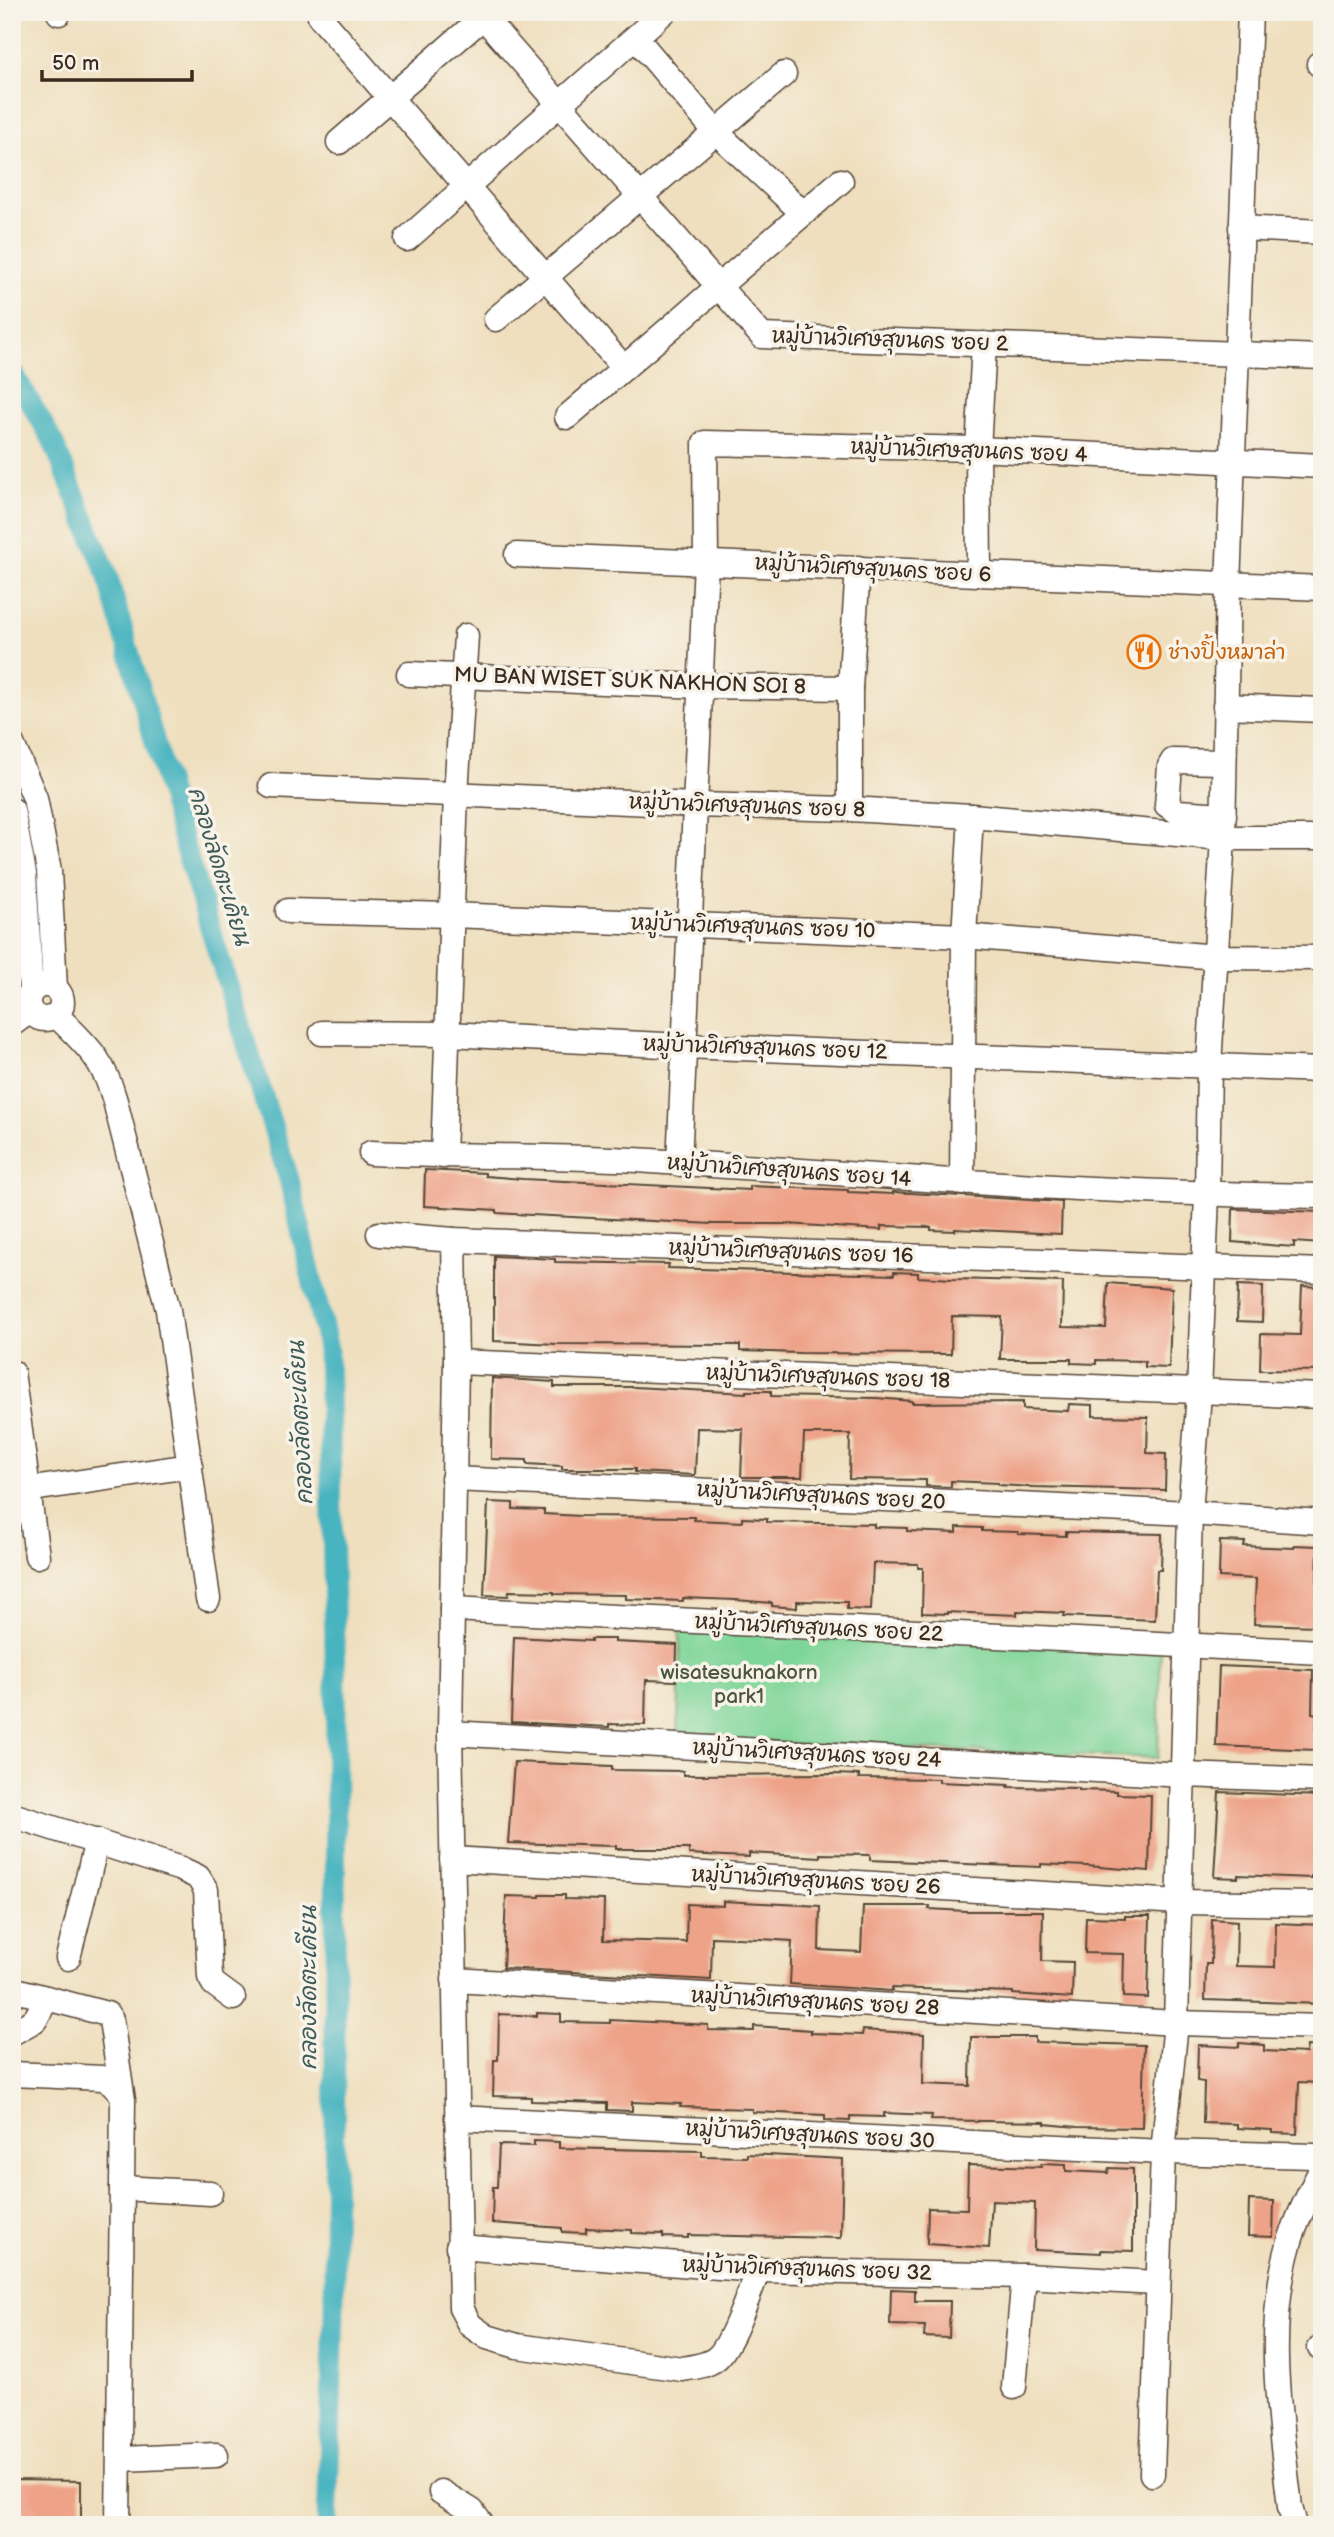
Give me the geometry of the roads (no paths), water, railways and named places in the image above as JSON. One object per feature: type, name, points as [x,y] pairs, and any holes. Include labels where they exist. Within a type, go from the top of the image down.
[{"type":"street","points":[[1153,2474],[1163,2152],[1176,2024],[1190,1513],[1199,1393],[1209,1065],[1223,826],[1228,586],[1250,12]]},
{"type":"street","points":[[339,142],[484,14]]},
{"type":"street","name":"หมู่บ้านวิเศษสุขนคร ซอย 2","points":[[484,14],[762,336],[1322,356]]},
{"type":"street","points":[[407,239],[636,38],[658,14]]},
{"type":"street","points":[[320,17],[624,368]]},
{"type":"street","points":[[636,38],[715,131],[803,213]]},
{"type":"street","points":[[496,319],[784,74]]},
{"type":"street","points":[[567,417],[841,181]]},
{"type":"street","points":[[1241,228],[1322,232]]},
{"type":"street","points":[[979,573],[978,449],[984,344]]},
{"type":"street","name":"หมู่บ้านวิเศษสุขนคร ซอย 4","points":[[706,561],[705,443],[978,449],[1322,466]]},
{"type":"street","name":"หมู่บ้านวิเศษสุขนคร ซอย 6","points":[[517,555],[1322,589]]},
{"type":"street","points":[[679,1164],[706,561]]},
{"type":"street","points":[[850,809],[850,688],[858,568]]},
{"type":"street","points":[[443,1156],[456,794],[466,636]]},
{"type":"street","name":"MU BAN WISET SUK NAKHON SOI 8","points":[[409,674],[701,686],[850,688]]},
{"type":"street","points":[[1225,706],[1322,710]]},
{"type":"street","points":[[12,744],[35,798],[49,871],[52,928],[32,1004]]},
{"type":"street","points":[[1223,762],[1173,761],[1170,766],[1167,805],[1223,826],[1322,838]]},
{"type":"street","name":"หมู่บ้านวิเศษสุขนคร ซอย 8","points":[[271,786],[1223,826]]},
{"type":"street","points":[[38,813],[13,815],[24,874],[32,1004],[42,1019],[56,1015],[94,1053],[108,1076],[168,1310],[208,1599]]},
{"type":"street","points":[[962,1183],[964,936],[971,816]]},
{"type":"street","name":"หมู่บ้านวิเศษสุขนคร ซอย 10","points":[[288,911],[964,936],[1217,957],[1322,958]]},
{"type":"street","points":[[27,926],[52,928]]},
{"type":"street","name":"หมู่บ้านวิเศษสุขนคร ซอย 12","points":[[322,1033],[448,1034],[683,1046],[1322,1070]]},
{"type":"street","name":"หมู่บ้านวิเศษสุขนคร ซอย 14","points":[[371,1153],[652,1161],[962,1183],[1207,1195],[1322,1196]]},
{"type":"street","name":"หมู่บ้านวิเศษสุขนคร ซอย 16","points":[[379,1234],[454,1240],[1322,1271]]},
{"type":"street","points":[[454,1240],[456,1362],[450,1734],[461,2308],[470,2325],[487,2337],[517,2346],[682,2370],[705,2365],[716,2359],[727,2347],[758,2270]]},
{"type":"street","name":"หมู่บ้านวิเศษสุขนคร ซอย 18","points":[[456,1362],[1322,1396]]},
{"type":"street","points":[[12,1372],[21,1491],[37,1556]]},
{"type":"street","points":[[21,1491],[190,1466]]},
{"type":"street","name":"หมู่บ้านวิเศษสุขนคร ซอย 20","points":[[453,1479],[1190,1513],[1322,1522]]},
{"type":"street","name":"หมู่บ้านวิเศษสุขนคร ซอย 22","points":[[452,1609],[1322,1652]]},
{"type":"street","name":"หมู่บ้านวิเศษสุขนคร ซอย 24","points":[[450,1734],[1184,1775],[1322,1780]]},
{"type":"street","points":[[12,1815],[181,1868],[198,1877],[206,1890],[210,1977],[214,1984],[233,1998]]},
{"type":"street","points":[[68,1958],[97,1842]]},
{"type":"street","name":"หมู่บ้านวิเศษสุขนคร ซอย 26","points":[[452,1859],[1180,1902],[1322,1904]]},
{"type":"street","name":"หมู่บ้านวิเศษสุขนคร ซอย 28","points":[[454,1980],[1176,2024],[1322,2027]]},
{"type":"street","points":[[12,1989],[109,2015],[111,2020],[121,2093],[121,2459],[118,2525]]},
{"type":"street","points":[[12,2033],[35,2020],[47,1998]]},
{"type":"street","points":[[12,2074],[103,2078],[121,2093]]},
{"type":"street","name":"หมู่บ้านวิเศษสุขนคร ซอย 30","points":[[457,2118],[1318,2162]]},
{"type":"street","points":[[1295,2525],[1290,2507],[1276,2377],[1276,2338],[1290,2242],[1318,2162]]},
{"type":"street","points":[[122,2188],[210,2193]]},
{"type":"street","name":"หมู่บ้านวิเศษสุขนคร ซอย 32","points":[[458,2247],[758,2270],[1024,2276],[1157,2283]]},
{"type":"street","points":[[1014,2387],[1024,2276]]},
{"type":"street","points":[[121,2459],[216,2455]]},
{"type":"street","points":[[441,2492],[472,2511],[482,2525]]},
{"type":"waterway","name":"คลองลัดตะเคียน","points":[[12,371],[52,439],[107,574],[185,848],[289,1179],[328,1349],[336,1692],[334,2313],[327,2525]]},
{"type":"place","name":"ช่างปิ้งหมาล่า","points":[[1144,652]]},
{"type":"park label","name":"wisatesuknakorn park1","points":[[739,1684]]}]
